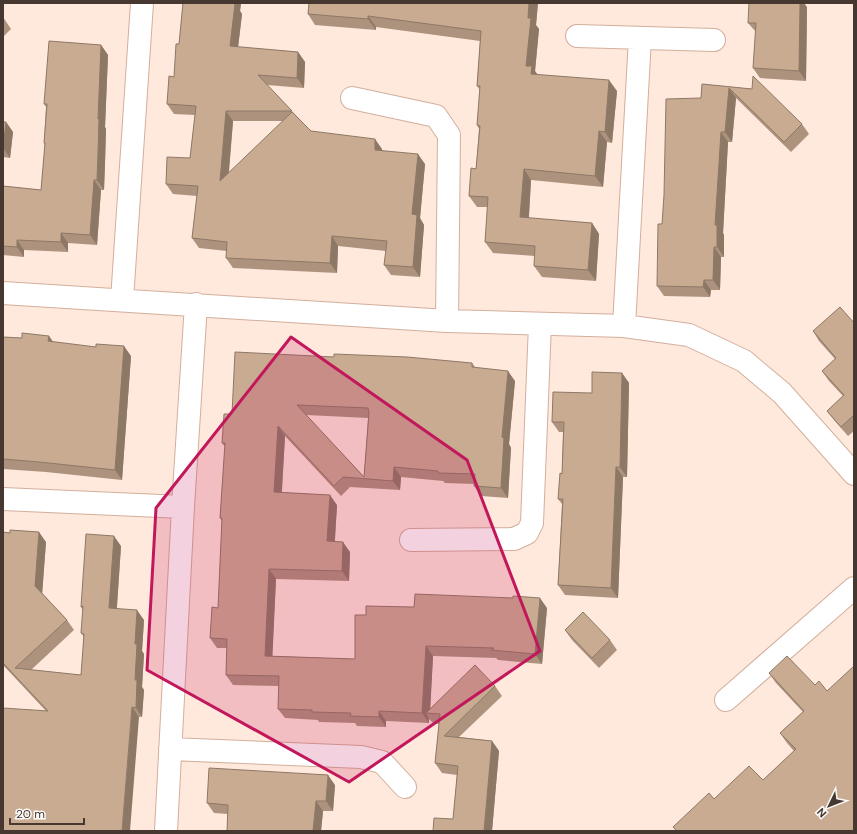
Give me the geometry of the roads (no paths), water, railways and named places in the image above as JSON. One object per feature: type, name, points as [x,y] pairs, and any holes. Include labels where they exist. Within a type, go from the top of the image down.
[{"type":"street","points":[[122,300],[142,3]]},
{"type":"street","points":[[577,36],[714,40]]},
{"type":"street","points":[[624,326],[640,38]]},
{"type":"street","points":[[352,98],[436,116],[449,135],[447,321]]},
{"type":"street","points":[[3,293],[447,321],[624,326],[690,335],[744,361],[782,393],[854,474]]},
{"type":"street","points":[[166,831],[183,506],[196,304]]},
{"type":"street","points":[[411,540],[514,539],[527,533],[532,523],[540,324]]},
{"type":"street","points":[[3,499],[183,506]]},
{"type":"street","points":[[726,700],[854,588]]},
{"type":"street","points":[[170,749],[361,757],[382,762],[405,787]]}]
